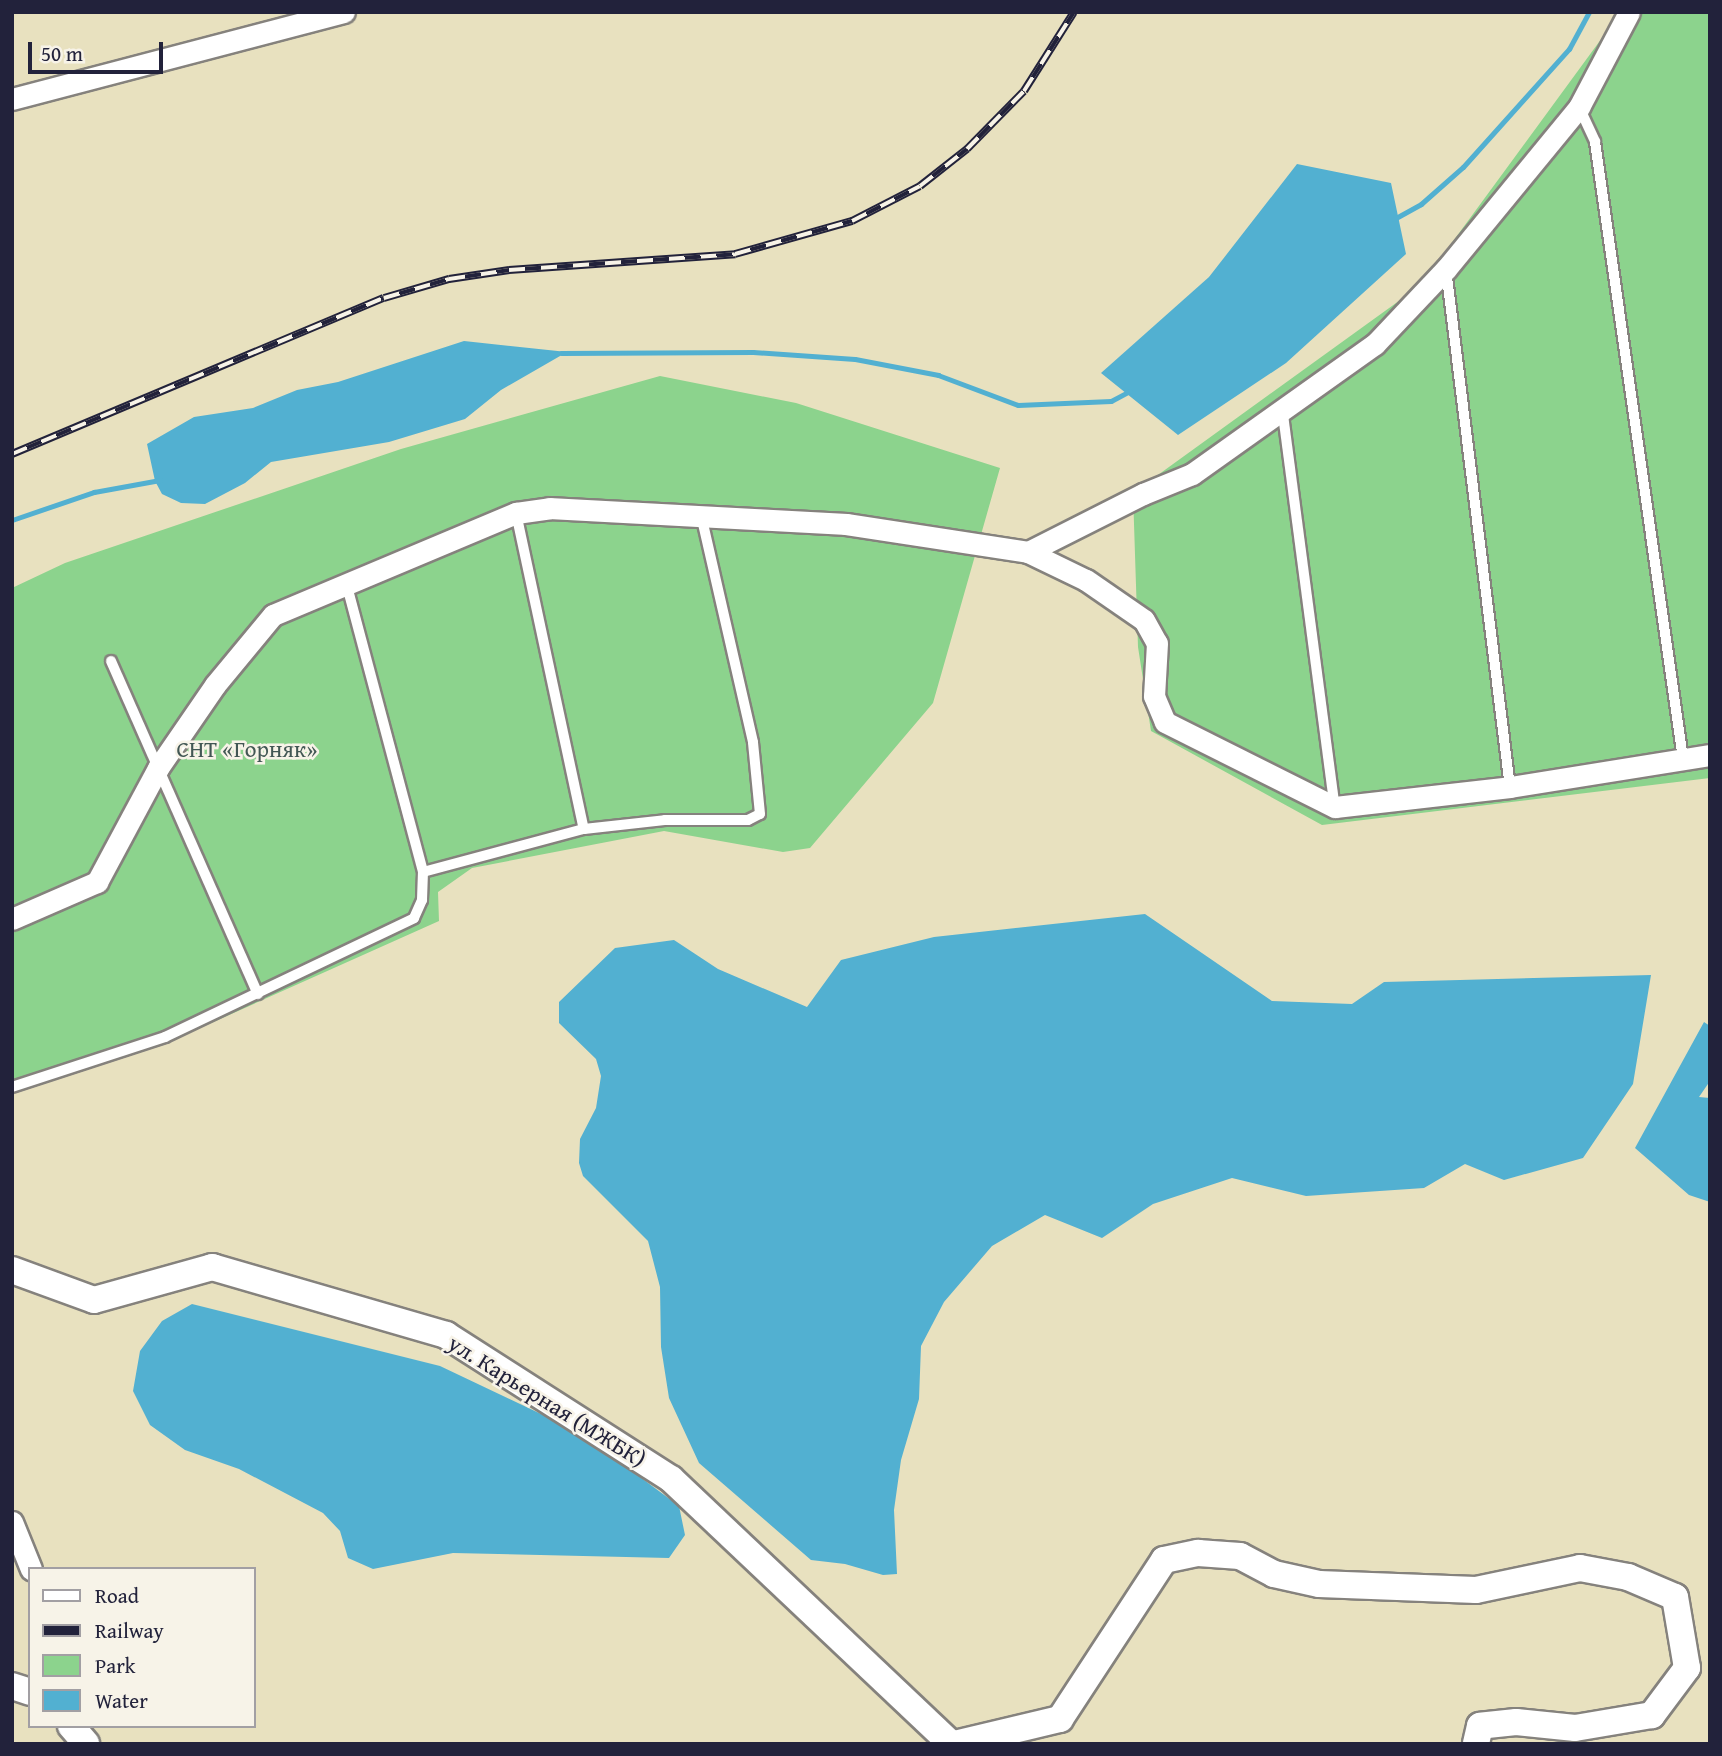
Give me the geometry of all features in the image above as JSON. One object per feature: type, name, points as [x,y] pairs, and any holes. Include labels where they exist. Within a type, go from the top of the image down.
[{"type":"street","points":[[12,99],[344,12]]},
{"type":"street","points":[[1028,552],[1192,474],[1282,407],[1375,344],[1446,270],[1579,107],[1629,12]]},
{"type":"street","points":[[12,919],[97,882],[158,768],[215,685],[273,615],[516,513],[550,508],[846,524],[1028,552],[1086,580],[1144,620],[1157,643],[1154,696],[1165,722],[1335,807],[1510,787],[1710,755]]},
{"type":"street","name":"ул. Карьерная (МЖБК)","points":[[12,1270],[94,1300],[212,1267],[446,1335],[671,1479],[953,1744],[1060,1719],[1164,1560],[1198,1553],[1240,1556],[1274,1574],[1320,1584],[1476,1590],[1580,1568],[1628,1577],[1675,1597],[1688,1668],[1652,1715],[1575,1728],[1516,1722],[1480,1726],[1476,1744]]},
{"type":"street","points":[[12,1522],[30,1567]]},
{"type":"street","points":[[73,1728],[86,1743]]},
{"type":"lane","points":[[1579,107],[1595,142],[1683,759]]},
{"type":"lane","points":[[1446,270],[1510,787]]},
{"type":"lane","points":[[1282,407],[1335,807]]},
{"type":"lane","points":[[516,513],[584,829]]},
{"type":"lane","points":[[423,872],[584,829],[665,820],[748,820],[760,814],[753,742],[701,515]]},
{"type":"lane","points":[[12,1087],[165,1037],[414,918],[422,900],[423,872],[347,586]]},
{"type":"lane","points":[[111,661],[258,994]]},
{"type":"green space","points":[[1621,12],[1710,12],[1710,778],[1322,825],[1151,731],[1138,647],[1133,493],[1421,285]]},
{"type":"green space","name":"СНТ «Горняк»","points":[[660,376],[796,403],[1000,468],[933,703],[810,848],[783,852],[664,831],[472,868],[438,892],[439,921],[171,1041],[12,1094],[12,588],[65,563],[401,449]]},
{"type":"water","points":[[1297,164],[1391,183],[1406,254],[1286,363],[1178,435],[1101,373],[1209,277]]},
{"type":"water","points":[[464,341],[567,352],[501,390],[465,419],[389,442],[271,462],[245,483],[205,504],[181,503],[162,494],[155,481],[147,444],[194,417],[253,408],[297,390],[338,382]]},
{"type":"water","points":[[1145,914],[1272,1001],[1352,1004],[1384,982],[1651,975],[1633,1084],[1583,1158],[1504,1180],[1465,1164],[1424,1188],[1306,1196],[1232,1178],[1153,1204],[1102,1238],[1045,1215],[992,1246],[944,1302],[921,1346],[919,1399],[901,1460],[894,1510],[897,1574],[883,1575],[845,1564],[811,1560],[699,1463],[669,1398],[661,1347],[660,1287],[648,1241],[583,1176],[579,1163],[580,1139],[596,1108],[601,1076],[596,1059],[559,1023],[559,1002],[615,948],[674,940],[718,969],[807,1007],[841,960],[934,937]]},
{"type":"water","points":[[1704,1022],[1710,1026],[1710,1081],[1699,1097],[1710,1098],[1710,1202],[1689,1195],[1635,1148]]},
{"type":"water","points":[[192,1304],[440,1366],[581,1433],[679,1506],[685,1535],[669,1558],[453,1553],[373,1569],[348,1558],[340,1531],[323,1513],[239,1469],[185,1450],[150,1425],[133,1391],[140,1351],[162,1321]]},
{"type":"waterway","points":[[1394,219],[1421,204],[1463,167],[1569,49],[1589,12]]},
{"type":"waterway","points":[[561,353],[753,352],[855,359],[938,375],[1018,405],[1111,401],[1130,391]]},
{"type":"waterway","points":[[12,520],[94,492],[160,480]]},
{"type":"railway","points":[[12,454],[384,298],[449,279],[509,270],[735,254],[852,221],[920,186],[967,149],[1024,91],[1074,12]]}]
